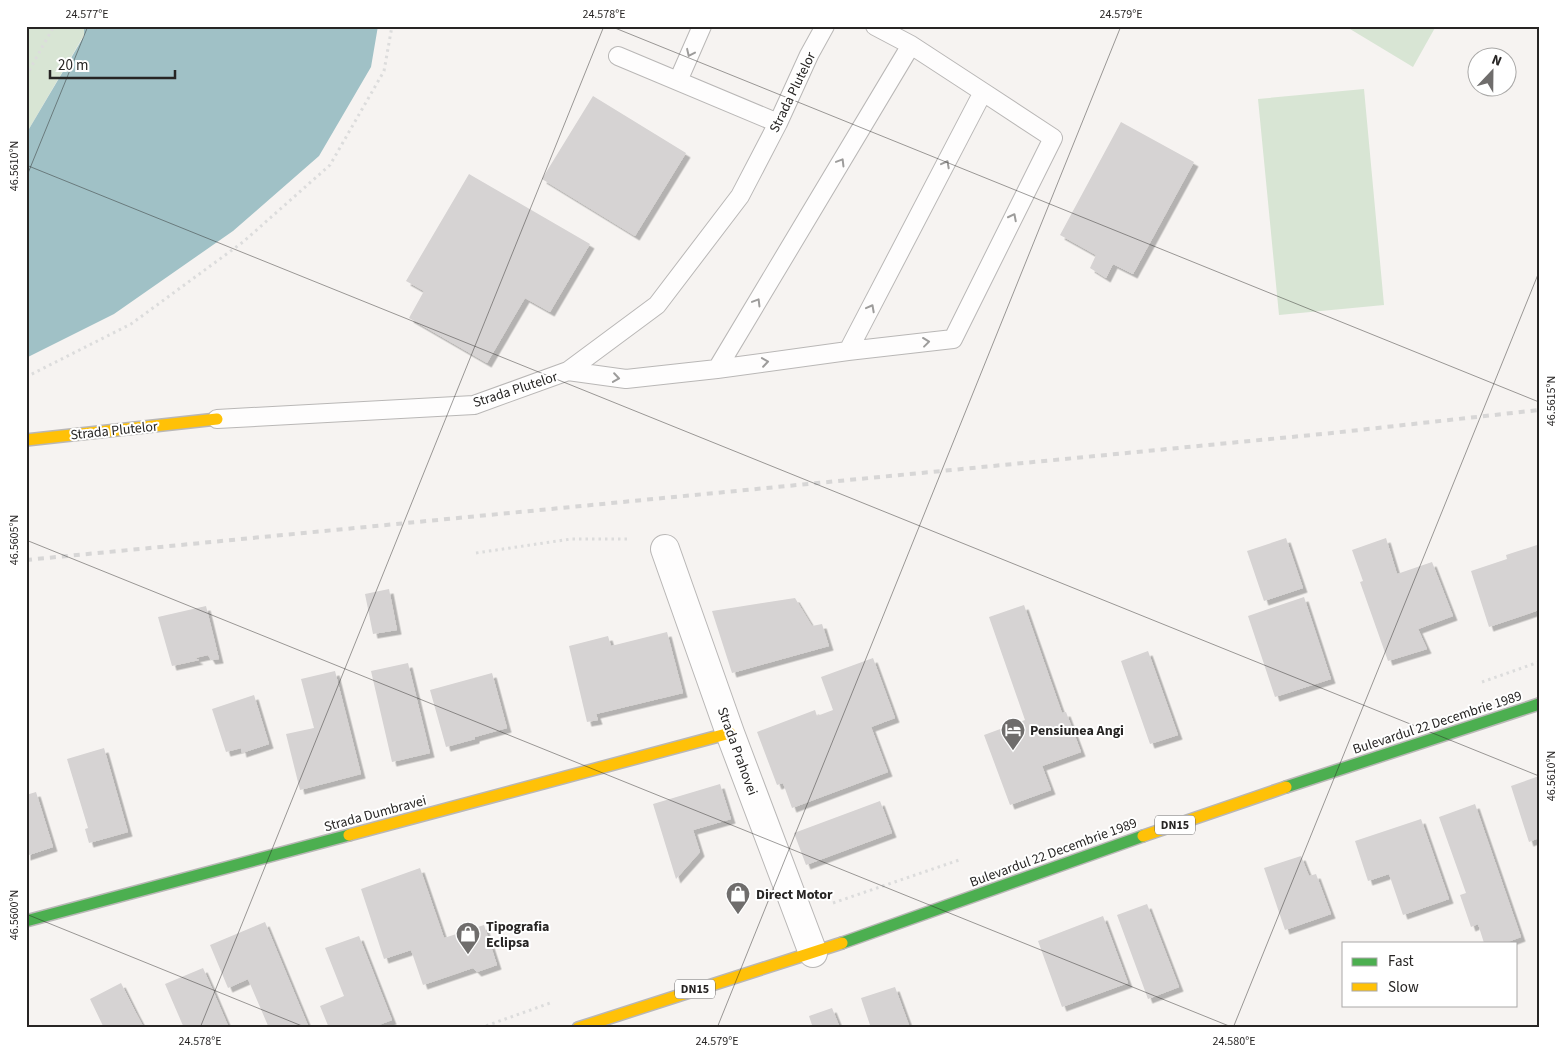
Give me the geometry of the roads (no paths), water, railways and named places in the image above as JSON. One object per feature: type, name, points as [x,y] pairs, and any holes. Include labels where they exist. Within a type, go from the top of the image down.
[{"type":"main road","name":"Strada Plutelor","points":[[26,440],[217,419]]},
{"type":"main road","name":"Bulevardul 22 Decembrie 1989","points":[[578,1028],[814,953],[1220,809],[1539,704]]},
{"type":"main road","name":"Strada Dumbravei","points":[[26,921],[730,733]]},
{"type":"street","name":"Strada Prahovei","points":[[665,549],[730,733],[814,953]]},
{"type":"lane","points":[[678,80],[702,26]]},
{"type":"lane","name":"Strada Plutelor","points":[[217,419],[474,404],[568,371],[657,305],[740,196],[778,123],[824,26]]},
{"type":"lane","points":[[568,371],[626,379],[953,339],[1053,138],[911,45],[875,26]]},
{"type":"lane","points":[[717,369],[911,45]]},
{"type":"lane","points":[[618,56],[778,123]]},
{"type":"lane","points":[[848,351],[983,92]]},
{"type":"water","points":[[84,26],[378,26],[371,67],[319,156],[233,231],[114,314],[26,358],[26,134],[84,36]]},
{"type":"railway","points":[[26,560],[1332,433],[1539,410]]},
{"type":"place","name":"Pensiunea Angi","points":[[1013,751]]},
{"type":"place","name":"Direct Motor","points":[[738,915]]},
{"type":"place","name":"Tipografia Eclipsa","points":[[468,955]]}]
